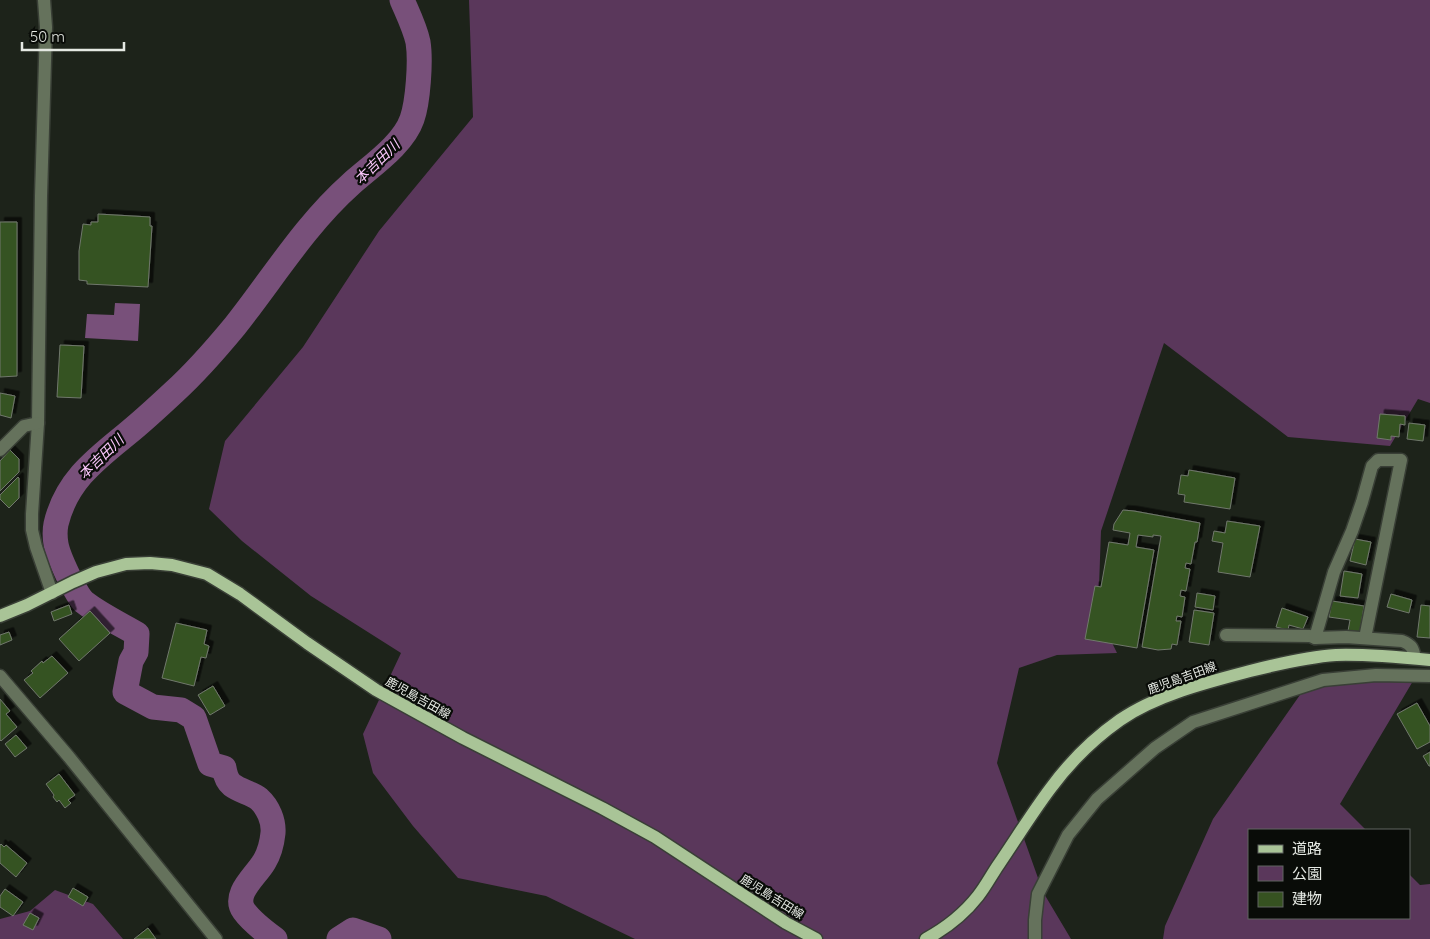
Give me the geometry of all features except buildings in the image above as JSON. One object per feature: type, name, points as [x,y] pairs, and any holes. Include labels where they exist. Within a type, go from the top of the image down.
[{"type":"main road","name":"鹿児島吉田線","points":[[0,616],[96,572],[126,564],[150,563],[172,565],[207,574],[240,594],[307,643],[383,694],[464,738],[602,808],[655,838],[786,923],[816,939]]},
{"type":"main road","name":"鹿児島吉田線","points":[[926,939],[960,915],[978,896],[1051,788],[1094,740],[1120,720],[1171,694],[1288,662],[1337,655],[1430,660]]},
{"type":"street","points":[[44,0],[46,28],[41,196],[38,423],[32,530],[52,593]]},
{"type":"street","points":[[0,450],[24,426],[38,423]]},
{"type":"street","points":[[1315,638],[1334,572],[1352,531],[1372,466],[1378,460],[1401,460],[1365,638]]},
{"type":"street","points":[[1226,636],[1310,636],[1315,638],[1365,638],[1402,641],[1411,644],[1414,648],[1415,658]]},
{"type":"street","points":[[1035,939],[1038,894],[1068,835],[1097,800],[1155,748],[1193,722],[1322,680],[1376,674],[1430,676]]},
{"type":"street","points":[[0,676],[69,757],[216,939]]},
{"type":"green space","points":[[469,0],[1430,0],[1430,403],[1418,399],[1390,446],[1288,437],[1164,343],[1101,531],[1098,614],[1117,653],[1057,655],[1019,668],[997,763],[1043,892],[1071,939],[635,939],[546,896],[458,878],[413,826],[373,773],[363,734],[401,653],[311,596],[242,541],[209,509],[225,441],[303,347],[379,231],[473,117]]},
{"type":"green space","points":[[1413,681],[1340,804],[1365,829],[1248,829],[1248,919],[1410,919],[1410,875],[1420,885],[1430,884],[1430,939],[1163,939],[1165,926],[1213,819],[1309,682]]},
{"type":"green space","points":[[55,890],[93,904],[123,939],[0,939],[0,919],[30,911]]},
{"type":"shaded area","points":[[115,303],[140,304],[138,341],[85,338],[87,314],[114,315]]},
{"type":"waterway","name":"本吉田川","points":[[275,939],[262,930],[244,911],[241,905],[243,892],[264,862],[270,848],[273,828],[268,810],[259,799],[230,783],[224,768],[210,764],[194,718],[181,710],[153,707],[125,692],[131,661],[136,652],[137,634],[96,611],[84,602],[68,575],[57,550],[55,539],[56,526],[67,495],[84,472],[151,413],[198,368],[235,326],[304,234],[334,200],[394,146],[408,129],[416,102],[419,50],[415,32],[402,0]]},
{"type":"waterway","name":"本吉田川","points":[[339,939],[353,930],[379,939]]}]
